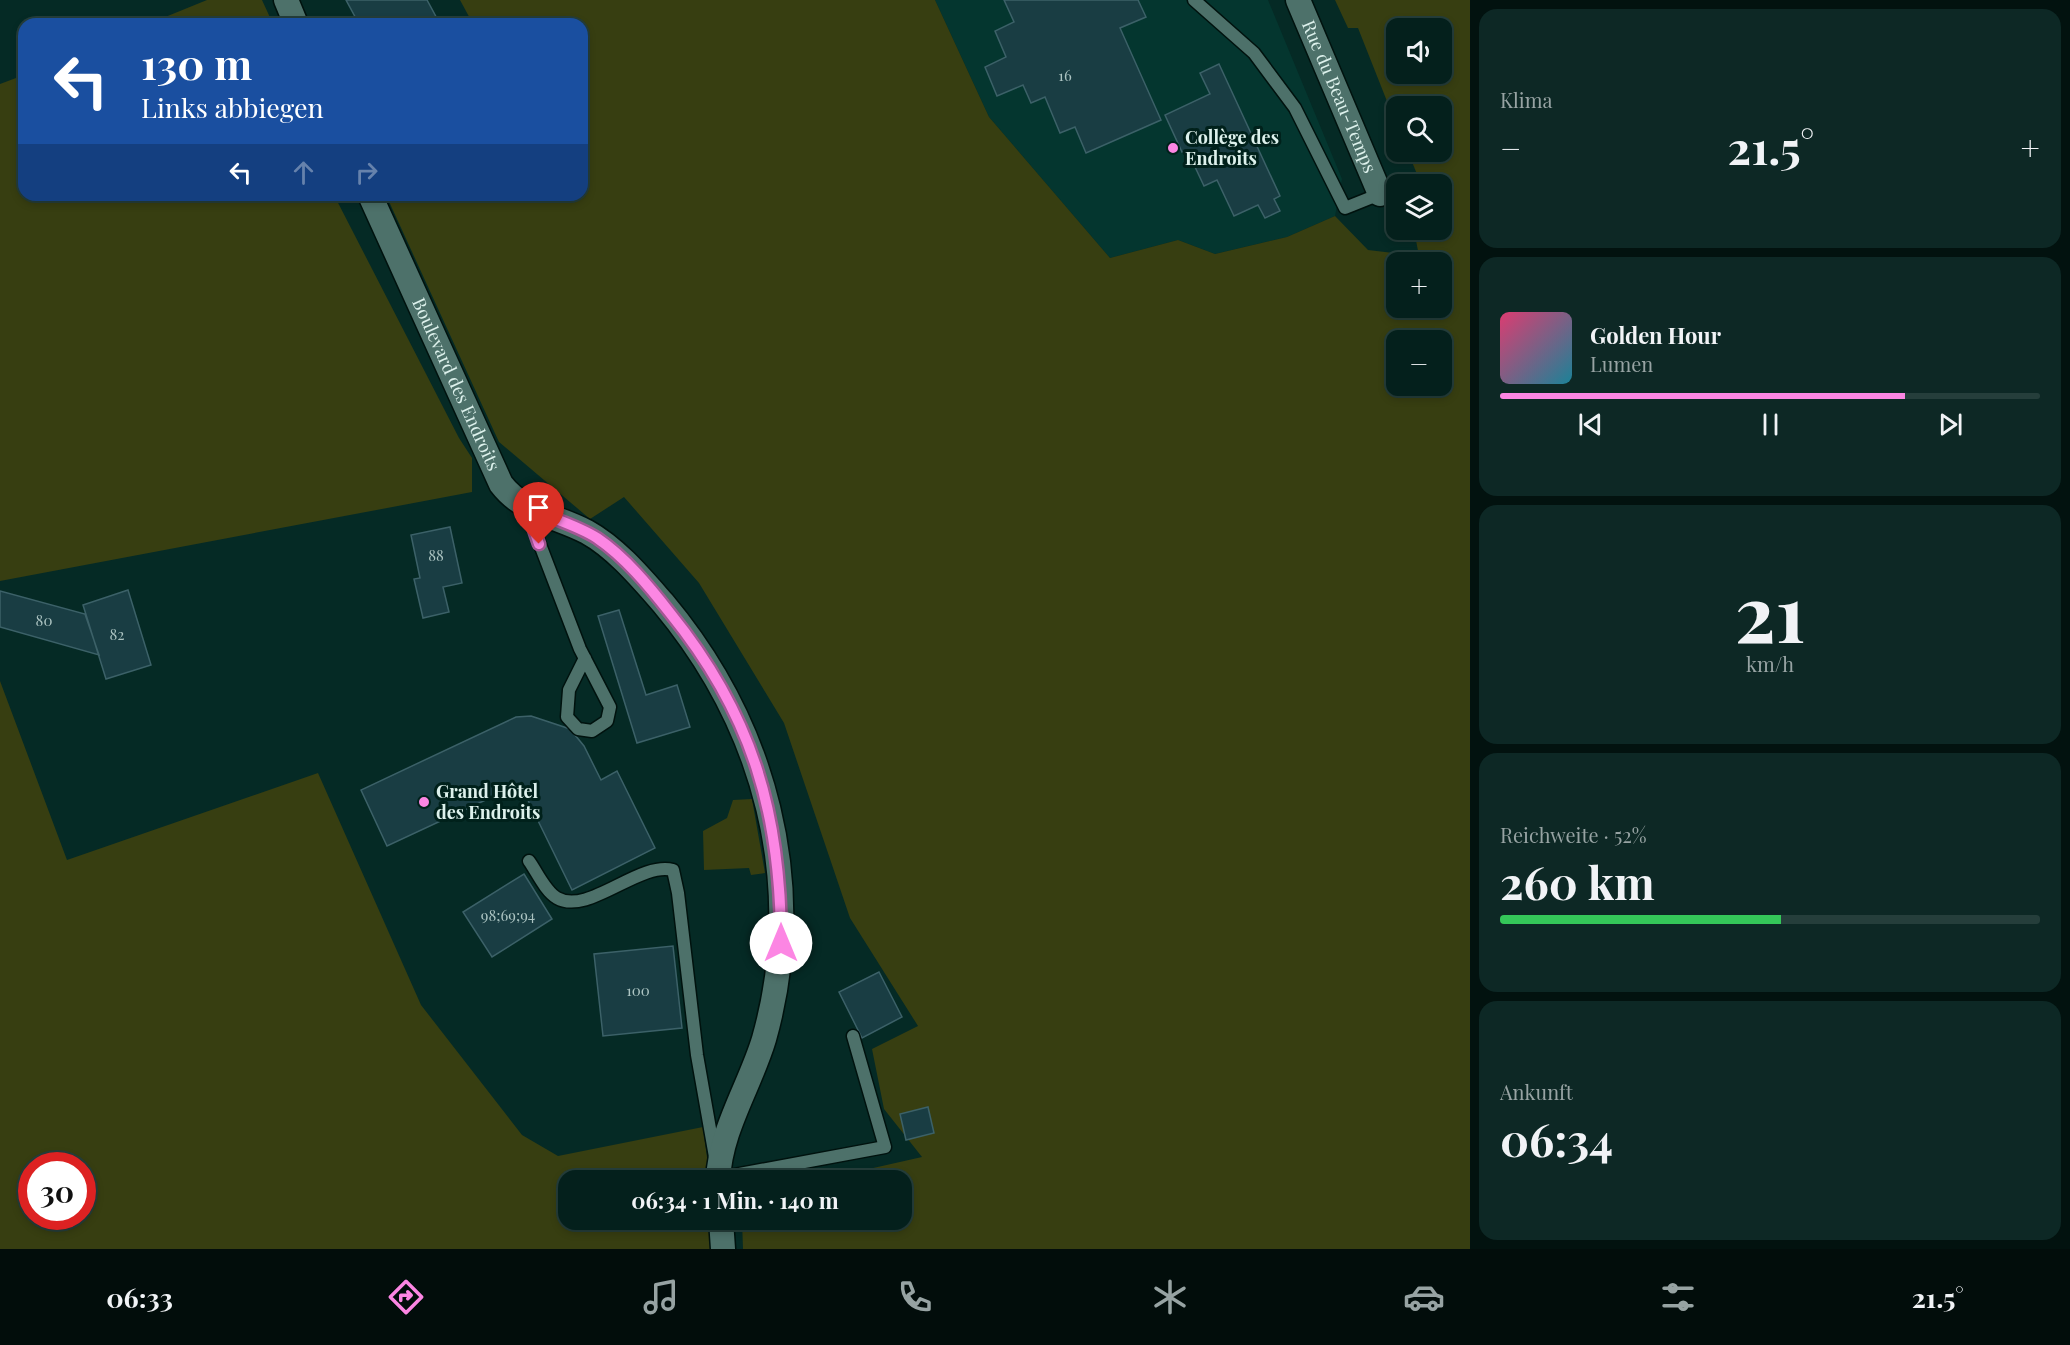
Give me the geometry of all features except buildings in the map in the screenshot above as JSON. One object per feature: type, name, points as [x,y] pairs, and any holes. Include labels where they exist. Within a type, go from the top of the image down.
[{"type":"street","points":[[286,0],[294,18]]},
{"type":"street","name":"Rue du Beau-Temps","points":[[1298,0],[1380,194]]},
{"type":"street","name":"Boulevard des Endroits","points":[[373,201],[494,471],[509,494],[526,507],[587,532],[600,540],[638,575],[663,603],[718,680],[744,729],[765,793],[778,860],[781,943],[778,973],[763,1040],[725,1140],[720,1170]]},
{"type":"street","points":[[722,1230],[723,1249]]},
{"type":"lane","points":[[1194,0],[1254,53],[1295,108],[1345,208],[1380,194]]},
{"type":"lane","points":[[526,507],[585,658],[610,707],[607,721],[592,731],[578,729],[567,717],[569,690],[585,658]]},
{"type":"lane","points":[[529,861],[551,893],[566,901],[591,897],[656,870],[673,870],[678,893],[697,1055],[716,1170]]},
{"type":"lane","points":[[769,1170],[885,1147],[853,1036]]},
{"type":"shaded area","points":[[207,0],[262,0],[270,18],[163,18]]},
{"type":"shaded area","points":[[460,0],[935,0],[989,117],[1110,258],[1178,240],[1215,254],[1287,237],[1335,216],[1368,250],[1386,252],[1386,318],[1452,318],[1452,252],[1418,252],[1416,240],[1452,240],[1452,174],[1417,174],[1412,162],[1452,162],[1452,96],[1386,96],[1386,99],[1358,28],[1348,28],[1335,0],[1470,0],[1470,1249],[743,1249],[742,1230],[912,1230],[912,1170],[864,1170],[922,1157],[884,1109],[872,1049],[918,1026],[850,918],[784,723],[699,583],[624,497],[590,519],[499,442],[389,201],[588,201],[588,18],[470,18]]},
{"type":"shaded area","name":"Collège des Endroits","points":[[935,0],[1268,0],[1342,179],[1335,216],[1287,237],[1215,254],[1178,240],[1110,258],[989,117]]},
{"type":"shaded area","points":[[18,77],[18,201],[337,201],[459,438],[472,458],[472,492],[0,581],[0,84]]},
{"type":"shaded area","points":[[0,681],[67,860],[318,773],[421,1005],[522,1135],[558,1156],[703,1127],[709,1170],[558,1170],[558,1230],[714,1230],[715,1249],[0,1249]]},
{"type":"shaded area","points":[[752,799],[765,873],[751,875],[749,868],[704,870],[703,831],[727,818],[733,800]]},
{"type":"place","name":"Collège des Endroits","points":[[1173,148]]},
{"type":"place","name":"Grand Hôtel des Endroits","points":[[424,802]]},
{"type":"route","points":[[539,544],[526,507],[574,526],[600,540],[638,575],[703,655],[744,729],[765,793],[778,860],[781,943]]}]
